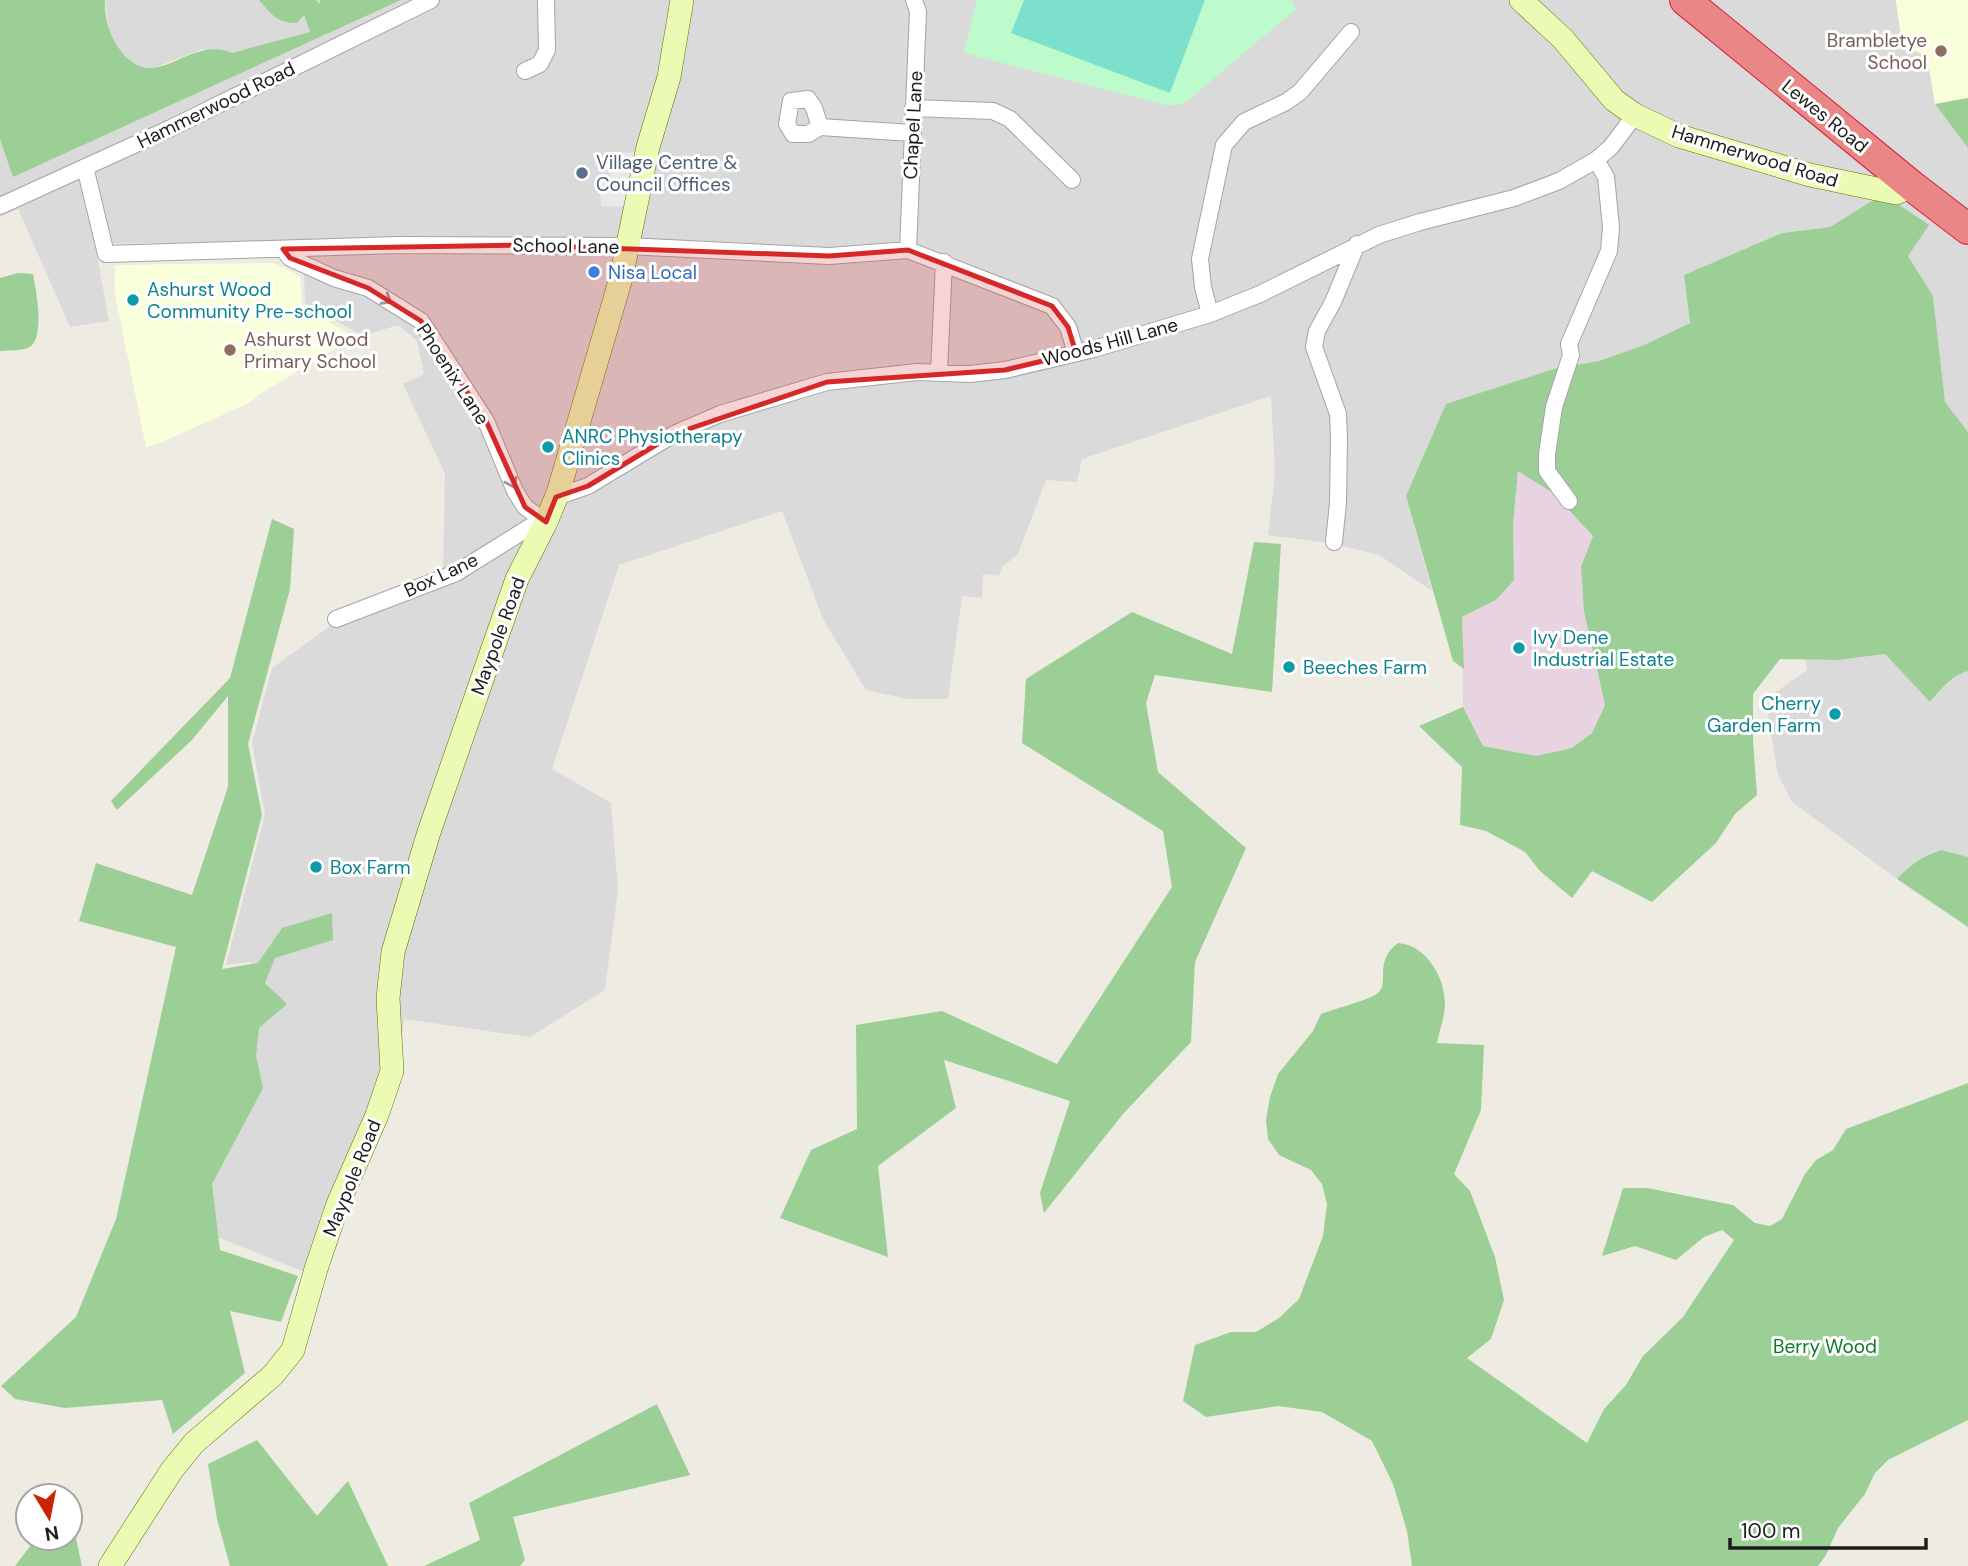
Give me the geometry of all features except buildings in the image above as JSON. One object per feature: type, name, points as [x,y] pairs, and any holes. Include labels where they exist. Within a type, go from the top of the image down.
[{"type":"highway","name":"Lewes Road","points":[[1685,0],[1968,229]]},
{"type":"street","name":"Hammerwood Road","points":[[0,206],[206,111],[431,0]]},
{"type":"street","points":[[526,71],[540,64],[547,50],[546,0]]},
{"type":"street","name":"Maypole Road","points":[[110,1566],[172,1470],[194,1443],[273,1375],[293,1350],[338,1204],[377,1115],[392,1071],[388,998],[393,951],[429,832],[517,579],[558,493],[621,278],[648,147],[669,77],[682,0]]},
{"type":"street","name":"Chapel Lane","points":[[908,250],[918,12],[914,0]]},
{"type":"street","name":"Hammerwood Road","points":[[1521,0],[1563,39],[1614,100],[1635,115],[1679,136],[1810,175],[1896,193],[1912,186]]},
{"type":"street","points":[[1210,314],[1200,259],[1224,145],[1244,122],[1286,102],[1300,92],[1351,32]]},
{"type":"street","points":[[913,108],[993,111],[1010,119],[1072,180]]},
{"type":"street","name":"Woods Hill Lane","points":[[558,493],[565,494],[588,486],[674,434],[720,414],[835,381],[917,372],[970,373],[1005,370],[1076,353],[1210,314],[1260,294],[1357,244],[1420,222],[1514,198],[1559,181],[1596,160],[1611,147],[1635,115]]},
{"type":"street","points":[[820,127],[912,133]]},
{"type":"street","points":[[1569,501],[1547,471],[1547,454],[1554,407],[1571,355],[1569,344],[1609,251],[1611,227],[1606,177],[1596,160]]},
{"type":"street","name":"School Lane","points":[[85,167],[106,254],[398,245],[627,246],[830,256],[908,250],[1052,306],[1068,327],[1076,353]]},
{"type":"street","points":[[1334,542],[1338,503],[1338,414],[1314,347],[1317,331],[1333,302],[1357,244]]},
{"type":"street","name":"Phoenix Lane","points":[[283,249],[290,258],[334,278],[368,288],[421,321],[486,421],[514,491],[525,507],[544,521]]},
{"type":"street","points":[[939,372],[944,262]]},
{"type":"street","name":"Box Lane","points":[[336,619],[456,573],[544,521]]},
{"type":"highlighted area","points":[[520,245],[829,256],[908,250],[1052,306],[1068,327],[1076,353],[1005,370],[827,382],[674,434],[588,486],[556,497],[546,522],[525,507],[486,421],[421,321],[368,288],[290,258],[283,249]]},
{"type":"shaded area","points":[[105,0],[1896,0],[1902,45],[1927,56],[1935,104],[1968,148],[1968,432],[1945,402],[1933,297],[1908,256],[1883,194],[1830,227],[1782,233],[1684,275],[1690,323],[1644,345],[1599,361],[1557,368],[1406,496],[1432,591],[1379,555],[1335,544],[1268,535],[1275,473],[1271,396],[1082,459],[1077,482],[1046,480],[1018,554],[1002,567],[999,576],[983,574],[982,598],[962,596],[948,699],[908,699],[866,690],[823,619],[782,511],[619,565],[552,769],[611,803],[618,890],[605,990],[530,1037],[404,1019],[395,1092],[323,1274],[302,1271],[187,1225],[244,1090],[251,962],[226,965],[265,814],[252,743],[272,668],[355,608],[443,568],[445,474],[403,384],[424,374],[417,341],[398,325],[363,336],[305,303],[303,241],[95,244],[109,321],[70,327],[18,209],[0,217],[0,139],[14,176],[239,74],[203,49],[154,68],[137,67],[126,59],[115,43],[109,30]]},
{"type":"shaded area","points":[[1024,0],[1205,0],[1170,93],[1011,33]]},
{"type":"shaded area","name":"Brambletye School","points":[[1896,0],[1968,0],[1968,98],[1935,104],[1927,56],[1902,46]]},
{"type":"shaded area","points":[[635,152],[635,163],[624,207],[601,206],[600,182],[610,180],[608,155]]},
{"type":"shaded area","name":"Ashurst Wood Primary School","points":[[274,263],[300,276],[302,305],[354,337],[249,403],[146,447],[115,294],[115,265]]},
{"type":"shaded area","points":[[1518,470],[1553,493],[1593,536],[1581,567],[1584,612],[1605,705],[1592,733],[1572,748],[1536,756],[1483,746],[1463,707],[1462,617],[1496,600],[1513,524]]},
{"type":"shaded area","points":[[1885,654],[1930,702],[1943,687],[1968,671],[1968,857],[1941,850],[1926,855],[1897,879],[1792,802],[1778,775],[1767,711],[1769,700],[1776,692],[1807,670],[1805,659],[1838,660]]},
{"type":"green space","points":[[0,0],[105,0],[106,18],[118,47],[131,62],[145,67],[158,67],[201,51],[216,49],[232,53],[310,32],[304,15],[297,23],[285,22],[271,14],[259,0],[315,0],[320,4],[320,0],[401,0],[13,177],[0,139]]},
{"type":"green space","points":[[977,0],[1291,0],[1296,9],[1187,101],[1177,105],[1165,105],[964,53]]},
{"type":"green space","points":[[1968,98],[1968,148],[1935,104]]},
{"type":"green space","points":[[1883,194],[1929,225],[1908,256],[1933,296],[1945,402],[1968,432],[1968,671],[1952,679],[1930,702],[1885,654],[1838,660],[1780,659],[1753,694],[1757,795],[1735,814],[1716,843],[1652,902],[1592,871],[1572,898],[1540,871],[1525,852],[1486,831],[1460,825],[1462,767],[1419,726],[1463,707],[1483,746],[1536,756],[1572,748],[1592,733],[1605,705],[1584,612],[1581,567],[1593,536],[1553,493],[1518,471],[1513,524],[1514,580],[1496,600],[1462,617],[1464,669],[1453,661],[1406,496],[1446,404],[1557,368],[1599,361],[1644,345],[1690,323],[1684,275],[1782,233],[1830,227]]},
{"type":"green space","points":[[18,273],[33,274],[38,314],[37,335],[28,348],[0,351],[0,278]]},
{"type":"green space","points":[[272,519],[294,529],[290,589],[248,744],[262,815],[222,969],[258,963],[282,928],[332,913],[333,940],[275,958],[265,983],[287,1004],[259,1028],[256,1056],[263,1088],[212,1184],[220,1250],[298,1276],[281,1322],[230,1311],[245,1373],[173,1434],[162,1400],[65,1408],[15,1399],[1,1386],[76,1317],[116,1219],[176,947],[79,921],[96,863],[192,895],[228,787],[228,696],[192,740],[117,810],[111,801],[230,678]]},
{"type":"green space","points":[[1254,542],[1281,544],[1272,692],[1155,675],[1146,703],[1158,772],[1246,848],[1195,962],[1191,1042],[1123,1114],[1044,1213],[1040,1193],[1070,1101],[944,1060],[956,1108],[878,1166],[888,1257],[780,1218],[811,1150],[857,1129],[856,1025],[942,1011],[1057,1064],[1172,887],[1163,831],[1022,743],[1026,679],[1132,612],[1232,654]]},
{"type":"green space","points":[[1941,850],[1968,857],[1968,927],[1897,879],[1917,862]]},
{"type":"green space","name":"Berry Wood","points":[[1398,943],[1408,945],[1425,956],[1442,983],[1445,1009],[1437,1043],[1484,1045],[1481,1110],[1454,1174],[1470,1191],[1495,1257],[1504,1300],[1491,1339],[1467,1358],[1587,1443],[1604,1409],[1626,1385],[1643,1356],[1683,1317],[1734,1240],[1722,1230],[1704,1237],[1676,1260],[1635,1246],[1602,1256],[1623,1188],[1647,1188],[1733,1205],[1755,1223],[1770,1226],[1782,1219],[1805,1174],[1816,1160],[1833,1150],[1846,1129],[1968,1083],[1968,1420],[1888,1460],[1875,1473],[1865,1494],[1838,1528],[1818,1566],[1412,1566],[1407,1531],[1393,1484],[1372,1441],[1322,1412],[1278,1406],[1206,1417],[1183,1401],[1195,1345],[1231,1332],[1256,1332],[1279,1318],[1299,1299],[1323,1236],[1327,1204],[1322,1184],[1311,1170],[1279,1155],[1268,1139],[1266,1120],[1270,1097],[1278,1074],[1313,1031],[1321,1014],[1364,1000],[1380,991],[1386,958]]},
{"type":"green space","points":[[657,1404],[690,1475],[513,1517],[525,1560],[520,1566],[424,1566],[480,1540],[469,1503]]},
{"type":"green space","points":[[257,1440],[317,1516],[348,1481],[388,1566],[230,1566],[217,1519],[208,1464]]},
{"type":"green space","points":[[26,1552],[79,1552],[82,1566],[15,1566]]},
{"type":"place","name":"Brambletye School","points":[[1941,51]]},
{"type":"place","name":"Village Centre & Council Offices","points":[[582,173]]},
{"type":"place","name":"Nisa Local","points":[[594,272]]},
{"type":"place","name":"Ashurst Wood Community Pre-school","points":[[133,300]]},
{"type":"place","name":"Ashurst Wood Primary School","points":[[230,350]]},
{"type":"place","name":"ANRC Physiotherapy Clinics","points":[[548,447]]},
{"type":"place","name":"Ivy Dene Industrial Estate","points":[[1519,648]]},
{"type":"place","name":"Beeches Farm","points":[[1289,667]]},
{"type":"place","name":"Cherry Garden Farm","points":[[1835,714]]},
{"type":"place","name":"Box Farm","points":[[316,867]]}]
